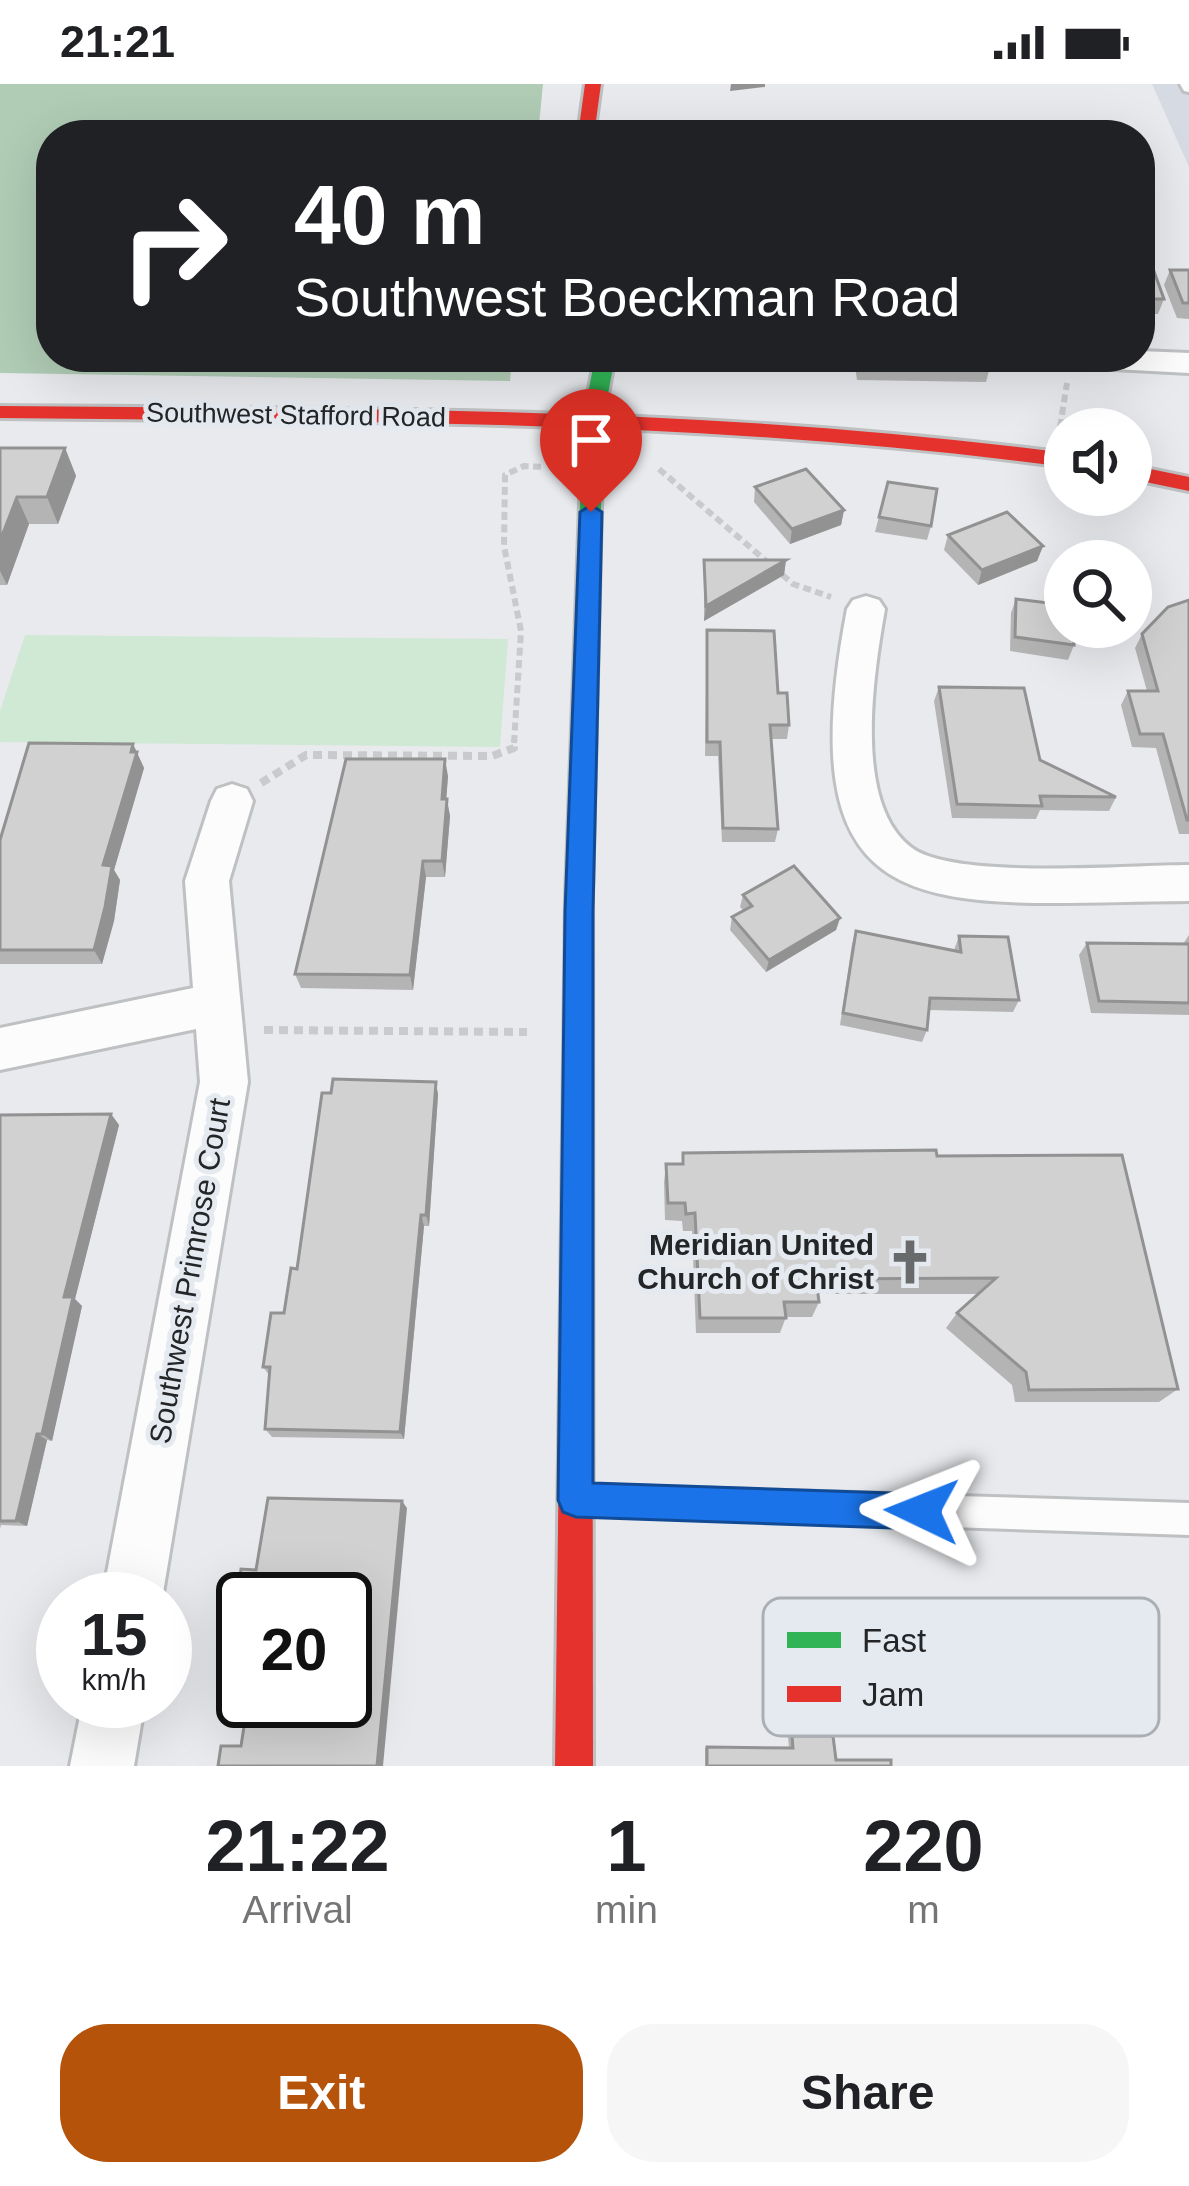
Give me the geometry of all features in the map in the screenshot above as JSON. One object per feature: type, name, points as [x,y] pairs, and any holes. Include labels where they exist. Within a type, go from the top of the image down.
[{"type":"main road","points":[[588,120],[593,84]]},
{"type":"main road","points":[[612,120],[613,84]]},
{"type":"main road","points":[[577,372],[593,420]]},
{"type":"main road","points":[[574,1766],[579,1032],[593,420],[601,372]]},
{"type":"main road","name":"Southwest Stafford Road","points":[[0,412],[593,420],[839,430],[1044,457]]},
{"type":"main road","points":[[1152,476],[1189,484]]},
{"type":"street","points":[[1155,364],[1189,363]]},
{"type":"street","points":[[866,609],[852,707],[857,784],[862,810],[896,860],[956,881],[1189,883]]},
{"type":"street","name":"Southwest Primrose Court","points":[[137,1572],[224,1082],[207,881],[232,801]]},
{"type":"street","points":[[0,1049],[220,1004]]},
{"type":"street","points":[[102,1766],[108,1728]]},
{"type":"lane","points":[[576,1500],[1189,1519]]},
{"type":"path","points":[[1067,408],[1071,372]]},
{"type":"path","points":[[232,801],[306,755],[491,756],[514,748],[521,631],[504,546],[505,475],[524,466],[545,467]]},
{"type":"path","points":[[659,469],[793,584],[866,609]]},
{"type":"path","points":[[264,1030],[579,1032]]},
{"type":"shaded area","points":[[1152,84],[1189,84],[1189,167]]},
{"type":"green space","points":[[0,84],[543,84],[539,120],[36,120],[36,372],[511,372],[510,381],[0,373]]},
{"type":"green space","points":[[25,635],[508,639],[500,747],[0,742],[0,711]]},
{"type":"building","points":[[1170,270],[1189,270],[1189,303],[1183,303]]},
{"type":"building","points":[[1155,274],[1164,299],[1155,299]]},
{"type":"building","points":[[0,448],[65,448],[47,497],[17,497],[0,541]]},
{"type":"building","points":[[806,469],[844,510],[792,529],[755,487]]},
{"type":"building","points":[[888,482],[937,489],[931,526],[879,517]]},
{"type":"building","points":[[1007,512],[1043,546],[982,570],[948,535]]},
{"type":"building","points":[[704,560],[786,560],[706,606]]},
{"type":"building","points":[[1016,599],[1044,602],[1044,641],[1015,637]]},
{"type":"building","points":[[1189,600],[1189,820],[1163,734],[1140,734],[1128,691],[1158,691],[1146,648],[1152,648],[1152,624],[1168,607]]},
{"type":"building","points":[[707,630],[774,631],[778,693],[787,693],[789,725],[770,725],[778,829],[723,828],[720,742],[707,742]]},
{"type":"building","points":[[939,687],[1024,688],[1040,760],[1116,797],[1040,796],[1042,806],[957,804]]},
{"type":"building","points":[[29,743],[133,744],[131,752],[137,752],[103,865],[112,866],[94,950],[0,950],[0,840]]},
{"type":"building","points":[[346,759],[445,759],[442,861],[423,861],[410,975],[295,974]]},
{"type":"building","points":[[794,866],[840,918],[769,960],[732,917],[752,906],[743,895]]},
{"type":"building","points":[[856,931],[961,952],[959,936],[1008,937],[1019,1000],[930,998],[927,1030],[843,1013]]},
{"type":"building","points":[[1087,943],[1189,944],[1189,1003],[1099,1001]]},
{"type":"building","points":[[333,1079],[436,1082],[426,1215],[421,1215],[400,1432],[265,1429],[270,1367],[263,1367],[271,1313],[284,1313],[291,1268],[297,1269],[322,1093],[331,1093]]},
{"type":"building","points":[[111,1114],[64,1297],[73,1297],[42,1434],[37,1434],[16,1521],[0,1521],[0,1115]]},
{"type":"building","name":"Meridian United Church of Christ","points":[[936,1150],[937,1156],[1122,1155],[1178,1389],[1029,1390],[1026,1372],[957,1313],[996,1278],[816,1279],[819,1302],[784,1302],[786,1318],[700,1318],[695,1213],[686,1214],[685,1203],[668,1203],[666,1164],[683,1164],[683,1153]]},
{"type":"building","points":[[268,1498],[402,1501],[377,1766],[218,1766],[221,1746],[241,1746],[244,1728],[372,1728],[372,1572],[241,1572],[256,1570]]},
{"type":"building","points":[[792,1736],[833,1736],[836,1760],[891,1760],[891,1766],[707,1766],[707,1747],[793,1748]]},
{"type":"traffic: fast","points":[[579,897],[593,420],[602,372]]},
{"type":"traffic: jam","points":[[588,120],[593,84]]},
{"type":"traffic: jam","points":[[0,412],[667,422],[933,442],[1044,457]]},
{"type":"traffic: jam","points":[[1152,476],[1189,484]]},
{"type":"traffic: jam","points":[[574,1766],[579,897]]},
{"type":"place","name":"Meridian United Church of Christ","points":[[910,1262]]},
{"type":"route","points":[[591,512],[579,912],[576,1500],[922,1511]]}]
